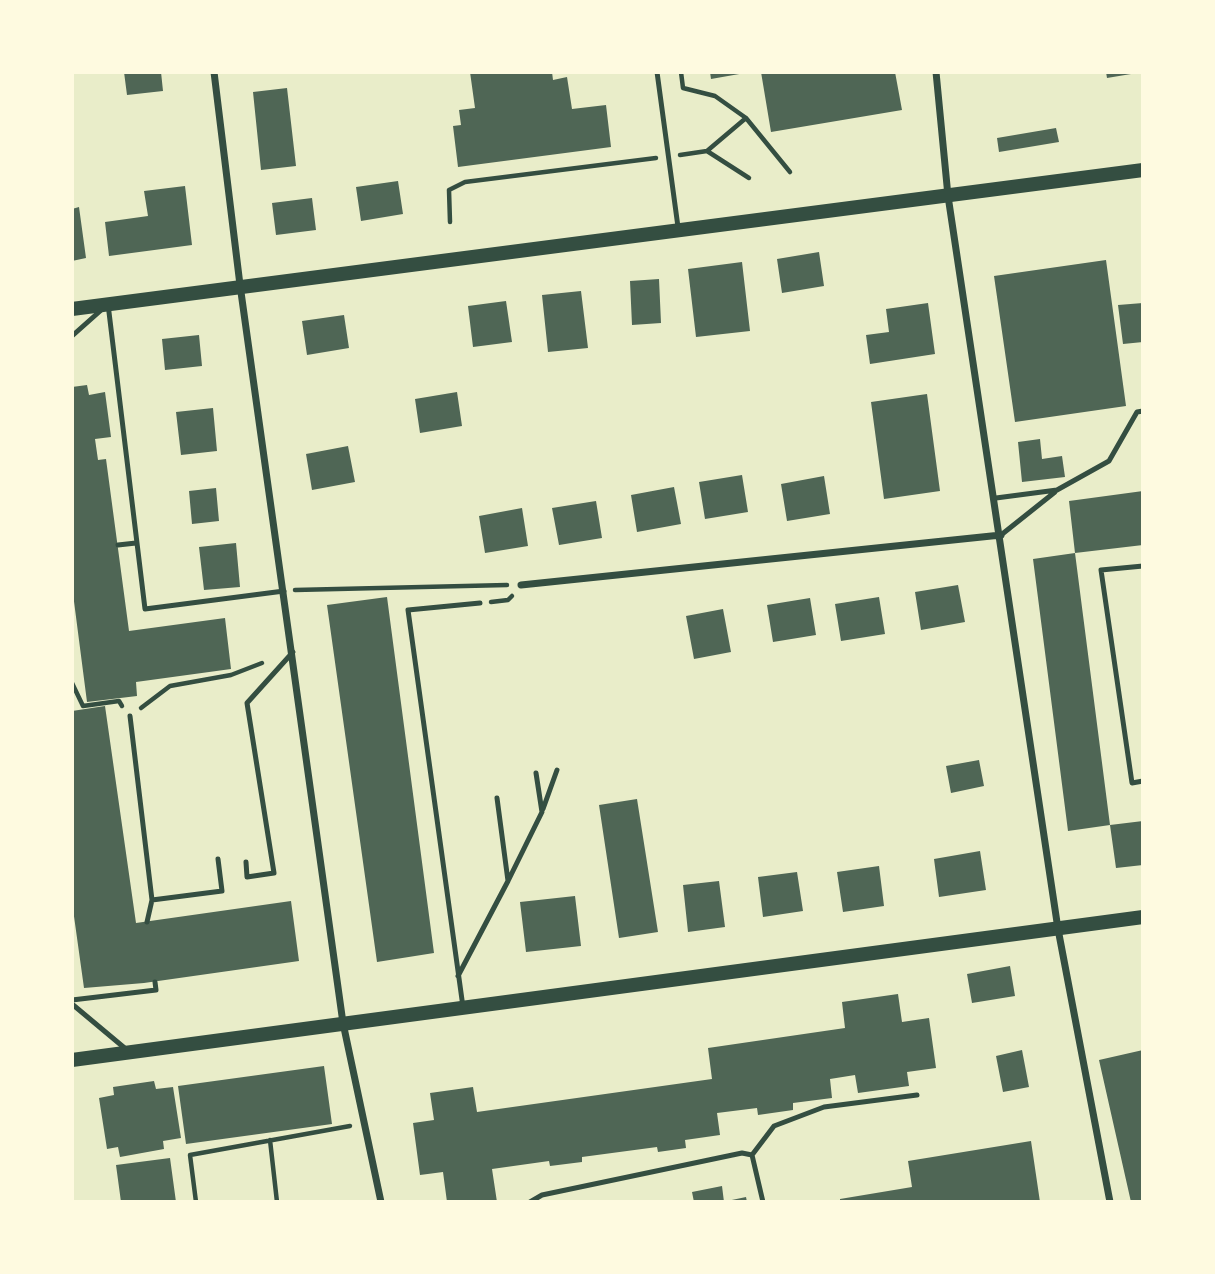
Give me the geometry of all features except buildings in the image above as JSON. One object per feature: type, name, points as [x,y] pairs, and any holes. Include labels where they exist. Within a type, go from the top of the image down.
[{"type":"main road","points":[[72,309],[240,285],[948,197],[1143,170]]},
{"type":"main road","points":[[72,1060],[1143,917]]},
{"type":"street","points":[[214,72],[240,285],[343,1023],[381,1202]]},
{"type":"street","points":[[936,72],[948,197],[996,498],[1058,929],[1110,1202]]},
{"type":"street","points":[[522,585],[1001,535]]},
{"type":"lane","points":[[657,72],[678,230]]},
{"type":"lane","points":[[72,336],[108,304]]},
{"type":"lane","points":[[108,304],[145,608],[284,591]]},
{"type":"lane","points":[[1001,535],[1057,490],[1109,461],[1137,412],[1143,411]]},
{"type":"lane","points":[[996,498],[1057,490]]},
{"type":"lane","points":[[118,545],[136,543]]},
{"type":"lane","points":[[1143,566],[1101,570],[1132,783],[1143,781]]},
{"type":"lane","points":[[463,1007],[408,610],[480,603]]},
{"type":"lane","points":[[246,862],[247,877],[274,873],[247,703],[293,652]]},
{"type":"lane","points":[[130,716],[152,900],[147,922]]},
{"type":"lane","points":[[458,976],[542,812],[557,770]]},
{"type":"lane","points":[[536,773],[542,812]]},
{"type":"lane","points":[[496,798],[508,881]]},
{"type":"lane","points":[[152,900],[222,891],[218,859]]},
{"type":"lane","points":[[72,1002],[156,990],[155,982]]},
{"type":"lane","points":[[72,1002],[130,1052]]},
{"type":"lane","points":[[752,1155],[774,1126],[824,1107],[918,1095]]},
{"type":"lane","points":[[530,1202],[542,1195],[721,1155],[752,1155]]},
{"type":"lane","points":[[752,1155],[763,1202]]},
{"type":"path","points":[[681,72],[683,88],[715,96],[746,118],[790,172]]},
{"type":"path","points":[[450,222],[449,190],[465,182],[707,151],[746,118]]},
{"type":"path","points":[[707,151],[749,178]]},
{"type":"path","points":[[284,591],[522,585]]},
{"type":"path","points":[[480,603],[508,600],[522,585]]},
{"type":"path","points":[[72,683],[83,706],[119,701],[130,716],[170,686],[231,675]]},
{"type":"path","points":[[196,1202],[190,1155],[364,1123]]},
{"type":"path","points":[[270,1140],[277,1202]]}]
